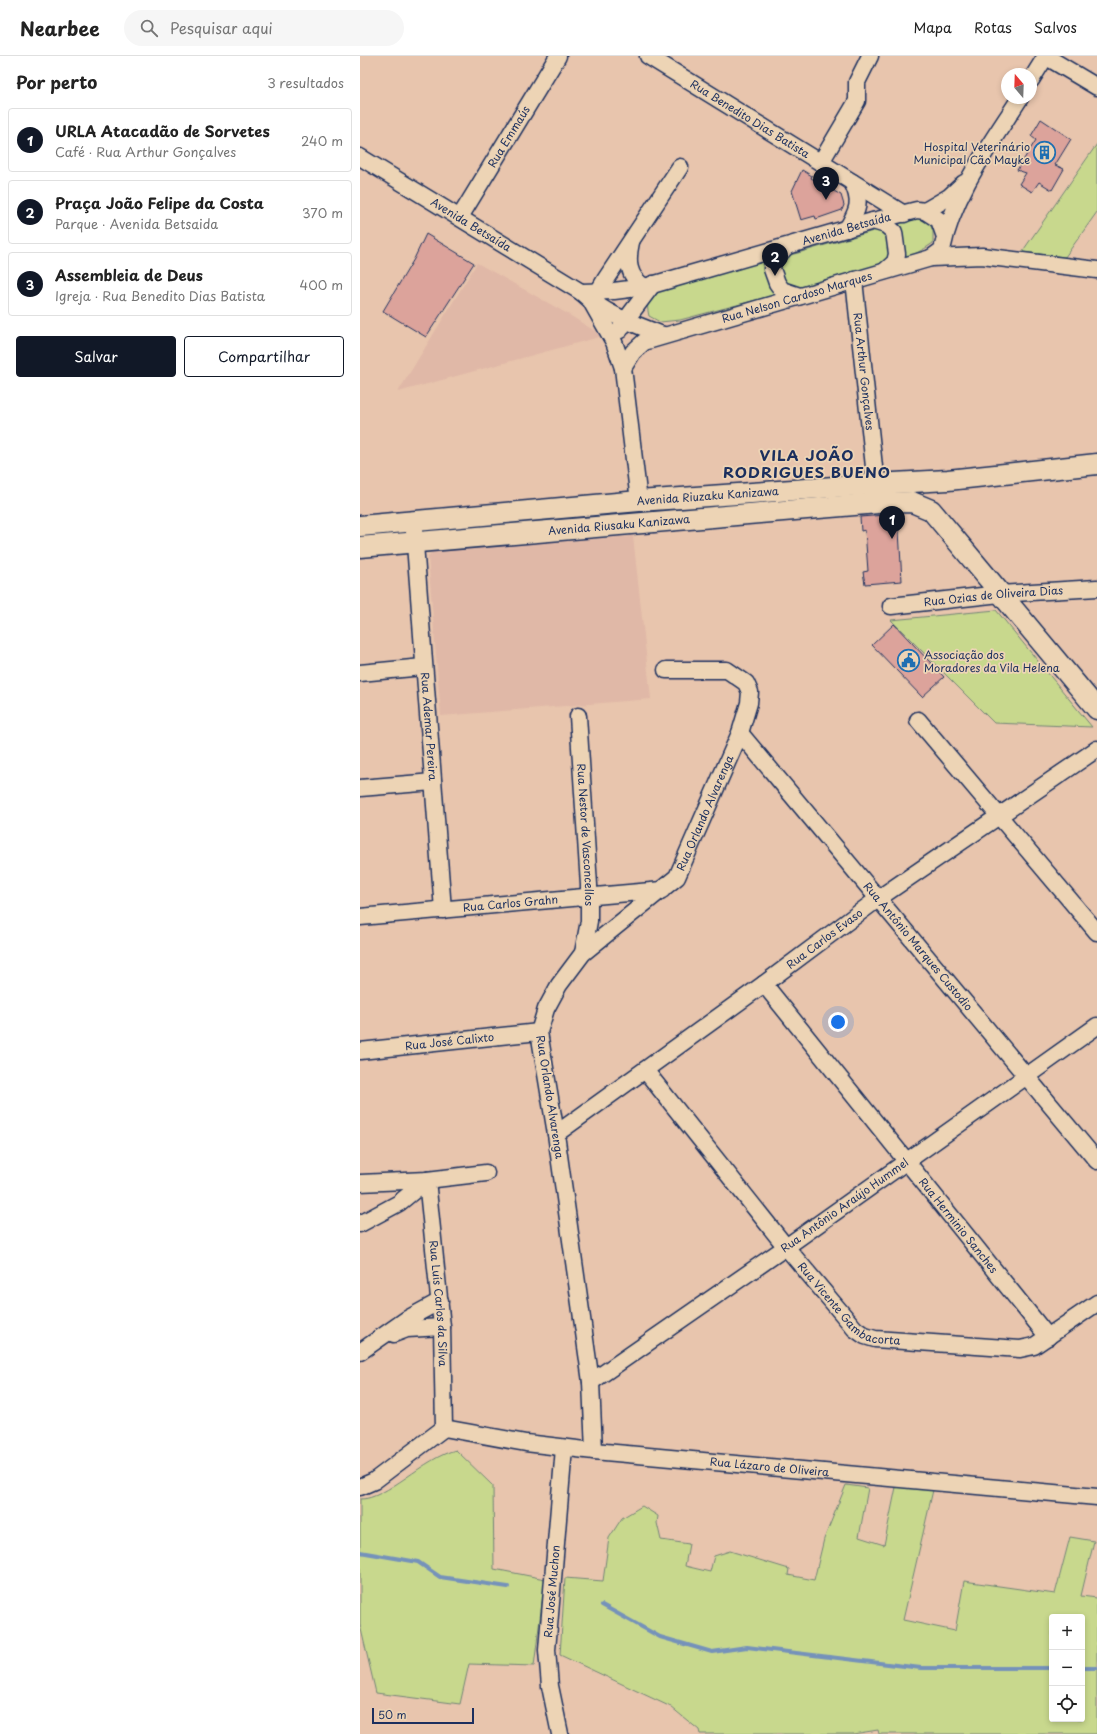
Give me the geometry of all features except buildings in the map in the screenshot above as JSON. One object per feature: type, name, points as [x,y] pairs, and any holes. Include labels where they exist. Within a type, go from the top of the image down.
[{"type":"street","name":"Rua Emmaús","points":[[460,217],[558,56]]},
{"type":"street","name":"Rua Benedito Dias Batista","points":[[648,56],[904,214]]},
{"type":"street","points":[[821,162],[857,101],[857,82],[870,56]]},
{"type":"street","points":[[1037,70],[1046,56],[1097,88]]},
{"type":"street","name":"Avenida Betsaída","points":[[944,237],[971,177],[1016,104]]},
{"type":"street","name":"Avenida Betsaída","points":[[360,157],[593,298],[647,290],[847,228],[917,210],[925,211],[949,197],[971,177]]},
{"type":"street","points":[[593,298],[631,238],[680,167]]},
{"type":"street","points":[[847,228],[854,217],[858,202],[858,194],[852,182]]},
{"type":"street","points":[[925,211],[939,220],[944,237],[942,250],[931,258]]},
{"type":"street","points":[[873,221],[886,224],[894,232],[896,254],[894,262],[885,271]]},
{"type":"street","name":"Rua Nelson Cardoso Marques","points":[[944,237],[982,256]]},
{"type":"street","points":[[631,238],[628,253],[630,271],[639,283],[647,290]]},
{"type":"street","points":[[786,247],[773,261],[772,269],[777,283],[782,290],[800,296]]},
{"type":"street","name":"Rua Nelson Cardoso Marques","points":[[623,368],[633,352],[644,342],[663,335],[931,258],[982,256],[1097,270]]},
{"type":"street","name":"Rua Arthur Gonçalves","points":[[854,280],[877,493]]},
{"type":"street","points":[[614,342],[625,321],[647,290]]},
{"type":"street","points":[[647,290],[638,309],[641,318],[648,327],[663,335]]},
{"type":"street","points":[[593,298],[625,321],[663,335]]},
{"type":"street","points":[[593,298],[614,342],[623,368],[639,501]]},
{"type":"street","name":"Avenida Riuzaku Kanizawa","points":[[360,526],[639,501],[877,493],[948,480],[1096,465]]},
{"type":"street","points":[[931,510],[932,496],[937,485],[948,480]]},
{"type":"street","points":[[877,493],[912,502],[931,510],[1097,709]]},
{"type":"street","name":"Avenida Riusaku Kanizawa","points":[[360,547],[877,493]]},
{"type":"street","points":[[413,521],[415,542]]},
{"type":"street","name":"Rua Ademar Pereira","points":[[415,542],[423,667],[443,910]]},
{"type":"street","name":"Rua Ozias de Oliveira Dias","points":[[891,606],[1000,594],[1097,588]]},
{"type":"street","points":[[360,673],[423,667]]},
{"type":"street","name":"Rua Orlando Alvarenga","points":[[594,1451],[591,1382],[556,1134],[539,1032],[546,1009],[559,985],[583,953],[677,877],[740,733],[750,692],[746,683],[727,670],[666,670]]},
{"type":"street","name":"Rua Nestor de Vasconcellos","points":[[578,716],[589,897],[589,921],[583,953]]},
{"type":"street","points":[[918,720],[1097,932]]},
{"type":"street","name":"Rua Antônio Marques Custodio","points":[[740,733],[1097,1160]]},
{"type":"street","name":"Rua Carlos Evaso","points":[[556,1134],[764,984],[879,898],[1000,817],[1097,749]]},
{"type":"street","points":[[360,788],[433,782]]},
{"type":"street","name":"Rua Carlos Grahn","points":[[360,917],[662,890]]},
{"type":"street","name":"Rua Herminio Sanches","points":[[764,984],[1048,1336]]},
{"type":"street","name":"Rua Antônio Araújo Hummel","points":[[591,1382],[786,1247],[906,1160],[1097,1026]]},
{"type":"street","name":"Rua José Calixto","points":[[360,1051],[539,1032]]},
{"type":"street","name":"Rua Vicente Gambacorta","points":[[645,1070],[786,1247],[855,1329],[865,1336],[875,1339],[1020,1349],[1029,1348],[1048,1336]]},
{"type":"street","points":[[360,1183],[427,1180],[486,1173]]},
{"type":"street","points":[[360,1224],[399,1203],[427,1180]]},
{"type":"street","name":"Rua Luís Carlos da Silva","points":[[427,1180],[442,1326],[444,1428]]},
{"type":"street","points":[[399,1203],[410,1203],[429,1211]]},
{"type":"street","points":[[360,1352],[407,1319],[440,1301]]},
{"type":"street","points":[[1048,1336],[1097,1303]]},
{"type":"street","points":[[379,1340],[407,1329],[442,1326]]},
{"type":"street","points":[[360,1487],[374,1481],[444,1428]]},
{"type":"street","name":"Rua Lázaro de Oliveira","points":[[444,1428],[526,1443],[564,1448],[1097,1497]]},
{"type":"street","name":"Rua José Muchon","points":[[560,1734],[550,1686],[547,1650],[564,1448]]},
{"type":"shaded area","points":[[477,263],[566,313],[603,336],[398,392]]},
{"type":"shaded area","points":[[633,536],[651,699],[441,716],[428,556],[435,550]]},
{"type":"green space","points":[[1097,144],[1097,212],[1065,257],[1022,252]]},
{"type":"green space","points":[[918,218],[928,220],[933,231],[933,243],[925,249],[906,257],[813,285],[680,320],[660,322],[649,316],[648,302],[655,293],[663,287],[798,253]]},
{"type":"green space","points":[[996,610],[1092,727],[994,723],[891,620]]},
{"type":"green space","points":[[456,1450],[493,1486],[494,1569],[545,1579],[534,1666],[469,1664],[460,1704],[376,1693],[360,1625],[360,1499],[382,1493],[444,1454]]},
{"type":"green space","points":[[846,1485],[868,1488],[859,1537],[884,1545],[896,1487],[933,1490],[903,1620],[955,1631],[964,1581],[1055,1594],[1070,1537],[1094,1541],[1081,1596],[1097,1598],[1097,1734],[879,1734],[878,1730],[853,1734],[700,1734],[699,1730],[671,1707],[560,1655],[565,1578],[603,1581],[609,1538],[622,1518],[642,1506],[658,1516],[657,1523],[661,1540],[689,1544],[685,1566],[710,1572],[714,1556],[730,1551],[789,1569],[788,1575],[814,1580],[824,1539]]},
{"type":"waterway","points":[[360,1552],[418,1562],[440,1577],[508,1587]]},
{"type":"waterway","points":[[602,1605],[660,1637],[712,1652],[747,1647],[921,1668],[1049,1668]]},
{"type":"waterway","points":[[1085,1668],[1097,1668]]},
{"type":"place","name":"Hospital Veterinário Municipal Cão Mayke","points":[[1045,153]]},
{"type":"place","name":"Assembleia de Deus","points":[[826,200]]},
{"type":"place","name":"Praça João Felipe da Costa","points":[[775,276]]},
{"type":"place","name":"URLA Atacadão de Sorvetes","points":[[892,539]]},
{"type":"place","name":"Associação dos Moradores da Vila Helena","points":[[908,661]]},
{"type":"district","name":"VILA JOÃO RODRIGUES BUENO","points":[[807,464]]}]
